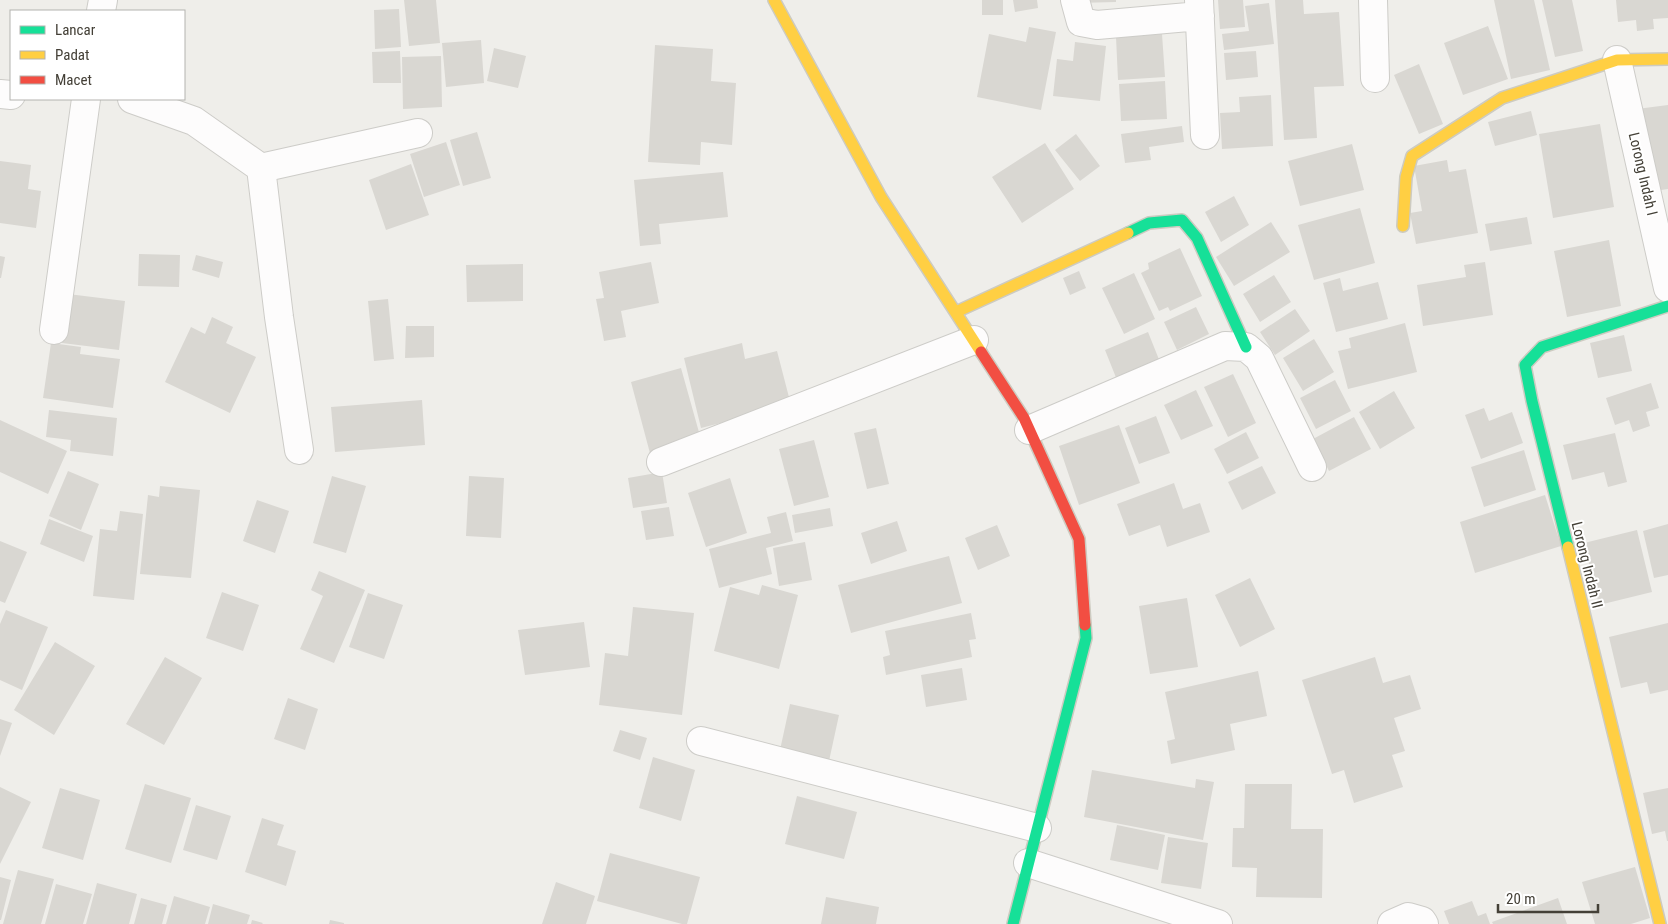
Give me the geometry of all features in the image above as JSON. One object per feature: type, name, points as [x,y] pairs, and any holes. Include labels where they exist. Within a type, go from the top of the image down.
[{"type":"street","points":[[774,0],[881,197],[1024,418],[1079,539],[1086,638],[1013,924]]},
{"type":"street","points":[[1076,0],[1080,22],[1097,25],[1199,8],[1205,135]]},
{"type":"street","points":[[1373,0],[1374,78]]},
{"type":"street","points":[[1403,226],[1406,177],[1412,156],[1502,98],[1617,60],[1668,59]]},
{"type":"street","name":"Lorong Indah I","points":[[1617,60],[1668,288]]},
{"type":"street","points":[[54,330],[86,100]]},
{"type":"street","points":[[135,100],[194,121],[261,168],[418,133]]},
{"type":"street","points":[[261,168],[279,317],[300,450]]},
{"type":"street","points":[[956,312],[1149,223],[1182,220],[1197,238],[1246,347],[1259,358],[1312,467]]},
{"type":"street","name":"Lorong Indah II","points":[[1660,924],[1532,401],[1525,365],[1542,347],[1668,306]]},
{"type":"street","points":[[661,462],[974,340]]},
{"type":"street","points":[[1029,430],[1225,346],[1246,347]]},
{"type":"street","points":[[701,741],[1037,828]]},
{"type":"street","points":[[1028,863],[1218,924]]},
{"type":"street","points":[[1392,924],[1408,917],[1422,921],[1424,924]]},
{"type":"building","points":[[404,0],[436,0],[440,43],[409,46]]},
{"type":"building","points":[[982,0],[1003,0],[1003,15],[982,15]]},
{"type":"building","points":[[1013,0],[1037,0],[1038,8],[1015,12]]},
{"type":"building","points":[[1077,0],[1116,0],[1116,2],[1077,3]]},
{"type":"building","points":[[1218,0],[1243,0],[1245,27],[1220,29]]},
{"type":"building","points":[[1275,0],[1303,0],[1304,14],[1339,12],[1344,86],[1314,87],[1317,138],[1284,140]]},
{"type":"building","points":[[1494,0],[1534,0],[1550,70],[1511,79]]},
{"type":"building","points":[[1542,0],[1572,0],[1583,51],[1555,57]]},
{"type":"building","points":[[1616,0],[1668,0],[1668,18],[1653,19],[1654,29],[1637,31],[1636,20],[1618,22]]},
{"type":"building","points":[[1269,3],[1274,44],[1224,50],[1222,34],[1249,31],[1245,6]]},
{"type":"building","points":[[399,9],[401,47],[375,49],[374,10]]},
{"type":"building","points":[[1488,26],[1508,79],[1463,95],[1444,43]]},
{"type":"building","points":[[1029,27],[1056,32],[1041,110],[977,97],[989,34],[1026,42]]},
{"type":"building","points":[[1162,34],[1165,77],[1118,80],[1116,37]]},
{"type":"building","points":[[481,40],[484,83],[446,87],[442,43]]},
{"type":"building","points":[[1075,42],[1106,46],[1100,101],[1053,96],[1057,59],[1073,61]]},
{"type":"building","points":[[655,45],[713,49],[711,81],[736,83],[732,145],[701,142],[700,165],[648,162]]},
{"type":"building","points":[[494,48],[526,56],[518,88],[487,81]]},
{"type":"building","points":[[400,51],[401,83],[373,83],[372,52]]},
{"type":"building","points":[[1256,51],[1258,77],[1226,80],[1224,53]]},
{"type":"building","points":[[441,56],[442,107],[403,109],[402,57]]},
{"type":"building","points":[[1419,64],[1443,124],[1419,134],[1394,75]]},
{"type":"building","points":[[1165,81],[1167,119],[1121,121],[1119,84]]},
{"type":"building","points":[[1271,95],[1273,146],[1222,149],[1220,113],[1240,112],[1239,97]]},
{"type":"building","points":[[1668,105],[1668,189],[1647,192],[1637,109]]},
{"type":"building","points":[[1531,111],[1537,135],[1495,146],[1488,122]]},
{"type":"building","points":[[1600,124],[1614,207],[1553,218],[1539,134]]},
{"type":"building","points":[[1182,126],[1184,142],[1149,147],[1151,160],[1125,163],[1121,134]]},
{"type":"building","points":[[477,132],[491,178],[463,186],[450,140]]},
{"type":"building","points":[[1076,134],[1100,166],[1080,181],[1055,150]]},
{"type":"building","points":[[446,142],[460,185],[424,197],[410,154]]},
{"type":"building","points":[[1045,143],[1074,189],[1022,223],[992,177]]},
{"type":"building","points":[[1352,144],[1364,190],[1300,206],[1288,161]]},
{"type":"building","points":[[1447,160],[1449,172],[1466,169],[1478,233],[1416,244],[1410,213],[1422,211],[1414,166]]},
{"type":"building","points":[[0,161],[31,165],[28,189],[41,191],[36,228],[0,223]]},
{"type":"building","points":[[411,164],[429,215],[386,230],[369,180]]},
{"type":"building","points":[[723,172],[728,217],[659,224],[661,244],[640,246],[634,180]]},
{"type":"building","points":[[1234,196],[1249,225],[1221,242],[1205,212]]},
{"type":"building","points":[[1360,208],[1375,263],[1314,280],[1298,225]]},
{"type":"building","points":[[1527,217],[1532,244],[1490,251],[1485,224]]},
{"type":"building","points":[[1271,222],[1290,252],[1234,286],[1216,257]]},
{"type":"building","points":[[1609,240],[1621,306],[1567,317],[1554,251]]},
{"type":"building","points":[[1180,248],[1202,296],[1170,311],[1168,307],[1159,311],[1141,273],[1149,269],[1148,263]]},
{"type":"building","points":[[139,254],[180,255],[179,287],[138,286]]},
{"type":"building","points":[[196,255],[223,262],[219,278],[192,270]]},
{"type":"building","points":[[0,256],[5,257],[1,278],[0,278]]},
{"type":"building","points":[[651,262],[659,303],[621,311],[626,337],[604,341],[596,299],[604,298],[599,272]]},
{"type":"building","points":[[1485,262],[1493,315],[1423,326],[1417,285],[1466,277],[1464,265]]},
{"type":"building","points":[[523,264],[523,301],[467,302],[466,265]]},
{"type":"building","points":[[1079,271],[1086,288],[1070,295],[1063,278]]},
{"type":"building","points":[[1134,273],[1155,319],[1124,334],[1102,288]]},
{"type":"building","points":[[1274,275],[1291,302],[1260,322],[1243,294]]},
{"type":"building","points":[[1340,278],[1343,291],[1378,282],[1388,319],[1336,332],[1323,283]]},
{"type":"building","points":[[68,294],[125,301],[119,350],[62,343]]},
{"type":"building","points":[[388,299],[394,359],[374,361],[368,301]]},
{"type":"building","points":[[1196,307],[1209,334],[1177,350],[1164,322]]},
{"type":"building","points":[[1295,309],[1310,331],[1275,355],[1260,332]]},
{"type":"building","points":[[212,317],[233,327],[226,343],[256,357],[230,413],[165,382],[191,327],[205,334]]},
{"type":"building","points":[[1405,323],[1417,372],[1348,389],[1338,351],[1351,348],[1349,338]]},
{"type":"building","points":[[406,326],[434,326],[434,357],[405,358]]},
{"type":"building","points":[[1148,332],[1160,362],[1117,380],[1105,350]]},
{"type":"building","points":[[1624,335],[1632,371],[1598,378],[1590,343]]},
{"type":"building","points":[[1314,339],[1334,372],[1303,391],[1283,358]]},
{"type":"building","points":[[51,343],[81,347],[80,354],[120,359],[113,408],[43,398]]},
{"type":"building","points":[[742,343],[745,359],[777,351],[791,405],[701,428],[684,358]]},
{"type":"building","points":[[681,368],[702,443],[651,457],[631,382]]},
{"type":"building","points":[[1233,374],[1256,423],[1228,437],[1204,387]]},
{"type":"building","points":[[1335,380],[1351,411],[1316,429],[1300,398]]},
{"type":"building","points":[[1651,383],[1659,408],[1646,412],[1650,426],[1633,432],[1629,420],[1615,425],[1606,398]]},
{"type":"building","points":[[1196,390],[1213,426],[1181,440],[1164,405]]},
{"type":"building","points":[[1394,391],[1415,428],[1380,449],[1359,412]]},
{"type":"building","points":[[422,400],[425,445],[335,452],[331,407]]},
{"type":"building","points":[[1484,408],[1489,421],[1512,412],[1523,443],[1481,459],[1465,415]]},
{"type":"building","points":[[49,410],[117,418],[113,456],[70,451],[71,440],[46,437]]},
{"type":"building","points":[[1156,416],[1170,453],[1139,464],[1125,428]]},
{"type":"building","points":[[1354,417],[1371,449],[1329,471],[1313,439]]},
{"type":"building","points":[[0,420],[67,451],[48,494],[0,472]]},
{"type":"building","points":[[1119,425],[1140,483],[1079,505],[1059,446]]},
{"type":"building","points":[[876,428],[889,484],[867,489],[854,433]]},
{"type":"building","points":[[1246,432],[1259,458],[1227,474],[1214,449]]},
{"type":"building","points":[[1615,433],[1627,482],[1608,487],[1604,472],[1572,480],[1563,445]]},
{"type":"building","points":[[814,440],[829,497],[794,506],[779,449]]},
{"type":"building","points":[[1524,450],[1536,490],[1484,507],[1471,467]]},
{"type":"building","points":[[1262,466],[1276,493],[1242,510],[1228,482]]},
{"type":"building","points":[[68,471],[99,484],[81,530],[49,516]]},
{"type":"building","points":[[662,472],[667,503],[633,508],[628,478]]},
{"type":"building","points":[[332,476],[366,486],[346,553],[313,543]]},
{"type":"building","points":[[469,476],[504,478],[501,538],[466,536]]},
{"type":"building","points":[[730,478],[747,533],[706,547],[688,493]]},
{"type":"building","points":[[1174,483],[1183,509],[1200,503],[1210,532],[1167,547],[1160,525],[1129,536],[1117,504]]},
{"type":"building","points":[[160,486],[200,490],[191,578],[140,574],[148,495],[159,497]]},
{"type":"building","points":[[1545,495],[1561,546],[1475,573],[1460,522]]},
{"type":"building","points":[[257,500],[289,511],[275,553],[243,541]]},
{"type":"building","points":[[669,507],[674,536],[646,540],[641,511]]},
{"type":"building","points":[[830,508],[833,526],[795,533],[792,515]]},
{"type":"building","points":[[120,511],[143,514],[134,600],[93,596],[100,529],[117,531]]},
{"type":"building","points":[[786,512],[793,541],[766,548],[772,574],[719,588],[709,549],[771,533],[767,517]]},
{"type":"building","points":[[49,519],[93,536],[84,562],[40,544]]},
{"type":"building","points":[[897,521],[907,551],[871,564],[861,533]]},
{"type":"building","points":[[1668,524],[1668,575],[1654,578],[1643,531]]},
{"type":"building","points":[[997,525],[1010,556],[978,570],[965,538]]},
{"type":"building","points":[[1637,530],[1652,592],[1599,605],[1584,543]]},
{"type":"building","points":[[0,541],[27,552],[5,603],[0,601]]},
{"type":"building","points":[[805,542],[812,580],[779,586],[773,548]]},
{"type":"building","points":[[949,556],[962,603],[851,633],[838,585]]},
{"type":"building","points":[[319,571],[365,590],[334,663],[300,649],[323,596],[311,590]]},
{"type":"building","points":[[1250,578],[1275,629],[1240,647],[1215,595]]},
{"type":"building","points":[[762,585],[798,595],[779,669],[714,651],[730,587],[759,595]]},
{"type":"building","points":[[222,592],[259,605],[243,651],[206,638]]},
{"type":"building","points":[[368,593],[403,605],[384,659],[349,647]]},
{"type":"building","points":[[1187,598],[1198,667],[1150,674],[1139,606]]},
{"type":"building","points":[[633,607],[694,613],[682,715],[599,705],[605,653],[628,656]]},
{"type":"building","points":[[6,610],[48,627],[22,690],[0,680],[0,624]]},
{"type":"building","points":[[971,613],[976,639],[969,640],[972,657],[886,675],[883,657],[890,655],[885,631]]},
{"type":"building","points":[[584,622],[590,667],[525,675],[518,630]]},
{"type":"building","points":[[1668,623],[1668,690],[1650,694],[1647,682],[1621,688],[1609,637]]},
{"type":"building","points":[[55,642],[95,666],[54,735],[14,710]]},
{"type":"building","points":[[165,657],[202,678],[164,745],[126,724]]},
{"type":"building","points":[[1375,657],[1383,683],[1410,675],[1421,709],[1394,718],[1405,751],[1392,755],[1403,787],[1354,803],[1344,770],[1332,774],[1302,680]]},
{"type":"building","points":[[962,668],[967,700],[926,707],[921,675]]},
{"type":"building","points":[[1258,671],[1267,716],[1230,724],[1235,750],[1171,764],[1167,741],[1175,739],[1165,692]]},
{"type":"building","points":[[288,698],[318,709],[305,750],[274,739]]},
{"type":"building","points":[[790,704],[839,715],[829,761],[780,750]]},
{"type":"building","points":[[0,719],[12,723],[0,756]]},
{"type":"building","points":[[620,730],[647,738],[640,760],[613,751]]},
{"type":"building","points":[[653,757],[695,770],[681,821],[639,808]]},
{"type":"building","points":[[1092,770],[1195,788],[1196,779],[1214,782],[1203,840],[1084,817]]},
{"type":"building","points":[[145,784],[191,798],[171,863],[125,849]]},
{"type":"building","points":[[1245,784],[1292,784],[1291,829],[1323,829],[1322,898],[1256,897],[1257,868],[1232,867],[1233,828],[1244,828]]},
{"type":"building","points":[[0,787],[31,802],[0,864]]},
{"type":"building","points":[[60,788],[100,800],[83,860],[42,848]]},
{"type":"building","points":[[1668,788],[1667,841],[1665,831],[1652,834],[1643,793]]},
{"type":"building","points":[[797,796],[857,812],[844,859],[785,844]]},
{"type":"building","points":[[196,805],[231,816],[217,860],[183,850]]},
{"type":"building","points":[[262,818],[284,825],[277,845],[296,851],[286,886],[245,872]]},
{"type":"building","points":[[1117,825],[1165,835],[1158,870],[1110,860]]},
{"type":"building","points":[[1168,837],[1208,843],[1201,889],[1161,883]]},
{"type":"building","points":[[610,853],[700,877],[687,924],[597,901]]},
{"type":"building","points":[[1635,867],[1650,918],[1631,924],[1595,924],[1582,882]]},
{"type":"building","points":[[18,870],[54,879],[41,924],[3,924]]},
{"type":"building","points":[[0,877],[11,880],[1,920],[0,920]]},
{"type":"building","points":[[556,882],[595,896],[586,924],[542,924]]},
{"type":"building","points":[[97,883],[137,894],[129,924],[86,924]]},
{"type":"building","points":[[56,884],[92,894],[83,924],[45,924]]},
{"type":"building","points":[[174,896],[210,907],[205,924],[166,924]]},
{"type":"building","points":[[826,897],[879,907],[876,924],[821,924]]},
{"type":"building","points":[[141,898],[167,905],[162,924],[134,924]]},
{"type":"building","points":[[1558,898],[1567,924],[1493,924],[1492,922]]},
{"type":"building","points":[[1472,901],[1478,916],[1486,913],[1490,924],[1449,924],[1444,911]]},
{"type":"building","points":[[213,904],[250,915],[247,924],[208,924]]},
{"type":"building","points":[[252,920],[263,923],[251,924]]},
{"type":"building","points":[[330,920],[344,923],[344,924],[329,924]]},
{"type":"traffic: fast","points":[[1128,233],[1149,223],[1182,220],[1197,238],[1246,347]]},
{"type":"traffic: fast","points":[[1568,547],[1525,365],[1542,347],[1668,306]]},
{"type":"traffic: fast","points":[[1013,924],[1086,638],[1085,625]]},
{"type":"traffic: slow","points":[[774,0],[881,197],[981,352]]},
{"type":"traffic: slow","points":[[1403,226],[1406,177],[1412,156],[1502,98],[1617,60],[1668,59]]},
{"type":"traffic: slow","points":[[956,312],[1128,233]]},
{"type":"traffic: slow","points":[[1568,547],[1660,924]]},
{"type":"traffic: jam","points":[[981,352],[1024,418],[1079,539],[1085,625]]}]
